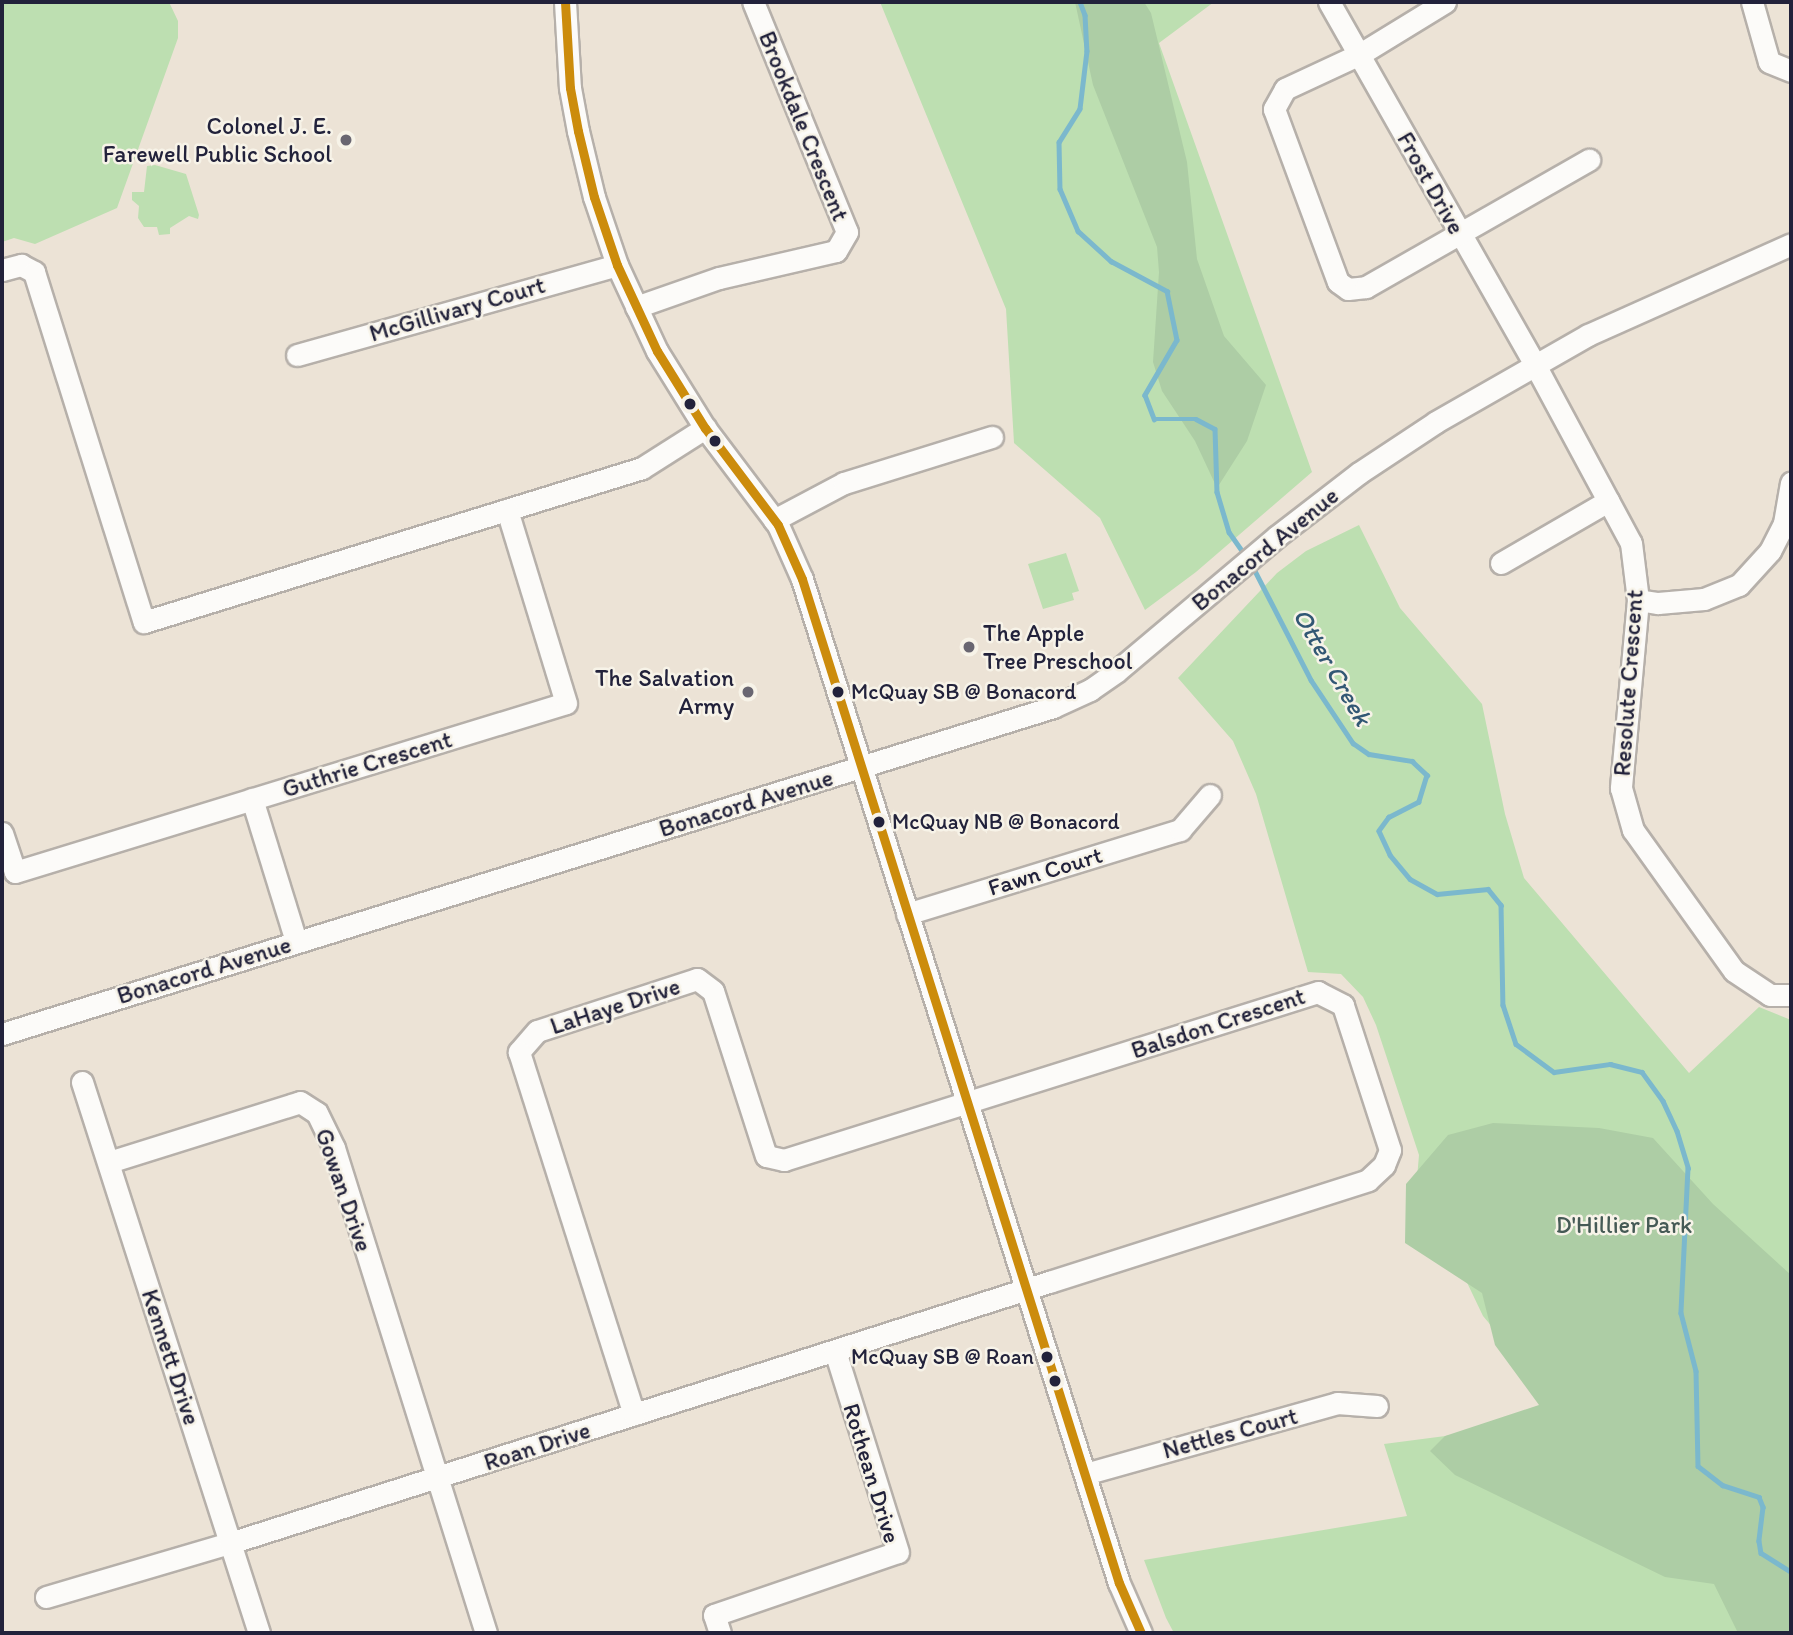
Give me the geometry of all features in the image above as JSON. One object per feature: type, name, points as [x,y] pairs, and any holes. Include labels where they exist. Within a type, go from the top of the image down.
[{"type":"street","points":[[565,2],[568,60],[578,131],[594,198],[617,265],[657,351],[705,428],[774,520],[802,579],[1119,1583],[1141,1633]]},
{"type":"street","name":"Brookdale Crescent","points":[[636,307],[719,278],[836,251],[847,232],[753,2]]},
{"type":"street","name":"Frost Drive","points":[[1329,2],[1534,363]]},
{"type":"street","points":[[1445,2],[1360,54],[1285,89],[1275,109],[1338,282],[1348,289],[1366,287],[1589,160]]},
{"type":"street","points":[[1752,2],[1769,62],[1791,71]]},
{"type":"street","name":"Bonacord Avenue","points":[[2,1034],[1017,719],[1090,690],[1117,671],[1276,537],[1359,473],[1534,363],[1600,329],[1791,244]]},
{"type":"street","points":[[2,270],[21,265],[34,272],[144,622],[642,468],[705,428]]},
{"type":"street","name":"McGillivary Court","points":[[297,355],[617,265]]},
{"type":"street","name":"Resolute Crescent","points":[[1534,363],[1631,543],[1638,600],[1621,788],[1633,831],[1734,971],[1770,995],[1791,995]]},
{"type":"street","points":[[774,520],[844,483],[992,438]]},
{"type":"street","points":[[1638,600],[1658,603],[1704,599],[1739,585],[1770,551],[1784,523],[1791,483]]},
{"type":"street","points":[[1502,563],[1608,501]]},
{"type":"street","name":"Guthrie Crescent","points":[[2,833],[15,872],[566,703],[507,510]]},
{"type":"street","name":"Fawn Court","points":[[907,914],[1180,830],[1210,795]]},
{"type":"street","points":[[252,799],[296,941]]},
{"type":"street","name":"LaHaye Drive","points":[[634,1415],[519,1052],[537,1031],[697,979],[713,990],[766,1156],[784,1160],[967,1103]]},
{"type":"street","name":"Balsdon Crescent","points":[[967,1103],[1318,992],[1343,1005],[1365,1071],[1390,1150],[1384,1165],[1368,1180],[1027,1289]]},
{"type":"street","name":"Kennett Drive","points":[[82,1082],[110,1162],[259,1633]]},
{"type":"street","name":"Gowan Drive","points":[[110,1162],[300,1102],[317,1113],[334,1149],[436,1478]]},
{"type":"street","name":"Roan Drive","points":[[46,1597],[230,1543],[1027,1289]]},
{"type":"street","name":"Rothean Drive","points":[[720,1633],[714,1615],[898,1552],[835,1350]]},
{"type":"street","name":"Nettles Court","points":[[1085,1474],[1337,1403],[1377,1406]]},
{"type":"street","points":[[436,1478],[486,1633]]},
{"type":"green space","points":[[2,2],[169,2],[178,21],[178,38],[117,208],[35,244],[14,238],[2,242]]},
{"type":"green space","points":[[880,2],[1214,2],[1159,43],[1312,472],[1196,572],[1145,610],[1100,518],[1014,443],[1006,309]]},
{"type":"green space","points":[[1075,2],[1144,2],[1151,13],[1187,162],[1197,259],[1224,336],[1266,385],[1247,441],[1217,488],[1195,441],[1162,391],[1153,362],[1159,272],[1157,247],[1093,85]]},
{"type":"green space","points":[[155,165],[186,174],[199,215],[198,219],[189,216],[170,228],[170,234],[159,235],[157,227],[144,227],[138,218],[139,206],[132,200],[132,192],[144,192],[147,166]]},
{"type":"green space","name":"D'Hillier Park","points":[[1359,525],[1400,608],[1482,704],[1505,814],[1524,878],[1689,1073],[1759,1007],[1791,1020],[1791,1633],[1174,1633],[1166,1618],[1144,1560],[1407,1516],[1384,1444],[1538,1424],[1541,1385],[1483,1316],[1417,1178],[1419,1155],[1376,1025],[1363,997],[1341,974],[1308,972],[1256,794],[1233,741],[1178,678],[1277,573],[1306,551]]},
{"type":"green space","points":[[1066,553],[1079,591],[1072,593],[1074,600],[1043,609],[1028,564]]},
{"type":"green space","points":[[1493,1123],[1599,1128],[1653,1138],[1713,1204],[1791,1275],[1791,1633],[1738,1633],[1714,1584],[1665,1577],[1455,1475],[1430,1451],[1445,1436],[1539,1405],[1495,1345],[1482,1293],[1405,1243],[1406,1184],[1448,1135]]},
{"type":"waterway","name":"Otter Creek","points":[[1080,2],[1085,15],[1087,51],[1080,109],[1059,142],[1060,189],[1078,231],[1111,261],[1167,291],[1177,340],[1145,395],[1154,419],[1196,419],[1215,429],[1217,492],[1229,532],[1245,555]]},
{"type":"waterway","name":"Otter Creek","points":[[1252,565],[1311,680],[1353,743],[1369,754],[1412,761],[1427,775],[1419,802],[1389,817],[1379,831],[1390,855],[1410,879],[1437,894],[1488,889],[1501,905],[1503,1005],[1516,1044],[1554,1072],[1610,1064],[1642,1072],[1663,1101],[1677,1131],[1688,1168],[1681,1313],[1696,1371],[1698,1466],[1722,1485],[1759,1497],[1763,1507],[1759,1541],[1761,1553],[1791,1572]]},
{"type":"transit line","points":[[565,2],[570,88],[578,131],[594,197],[617,265],[657,351],[705,428],[778,525],[802,579],[1119,1583],[1141,1633]]},
{"type":"place","name":"Colonel J. E. Farewell Public School","points":[[346,140]]},
{"type":"place","name":"The Apple Tree Preschool","points":[[969,647]]},
{"type":"place","name":"The Salvation Army","points":[[748,692]]},
{"type":"place","name":"McQuay SB @ Bonacord","points":[[838,692]]},
{"type":"place","name":"McQuay NB @ Bonacord","points":[[879,822]]},
{"type":"place","name":"McQuay SB @ Roan","points":[[1047,1357]]}]
